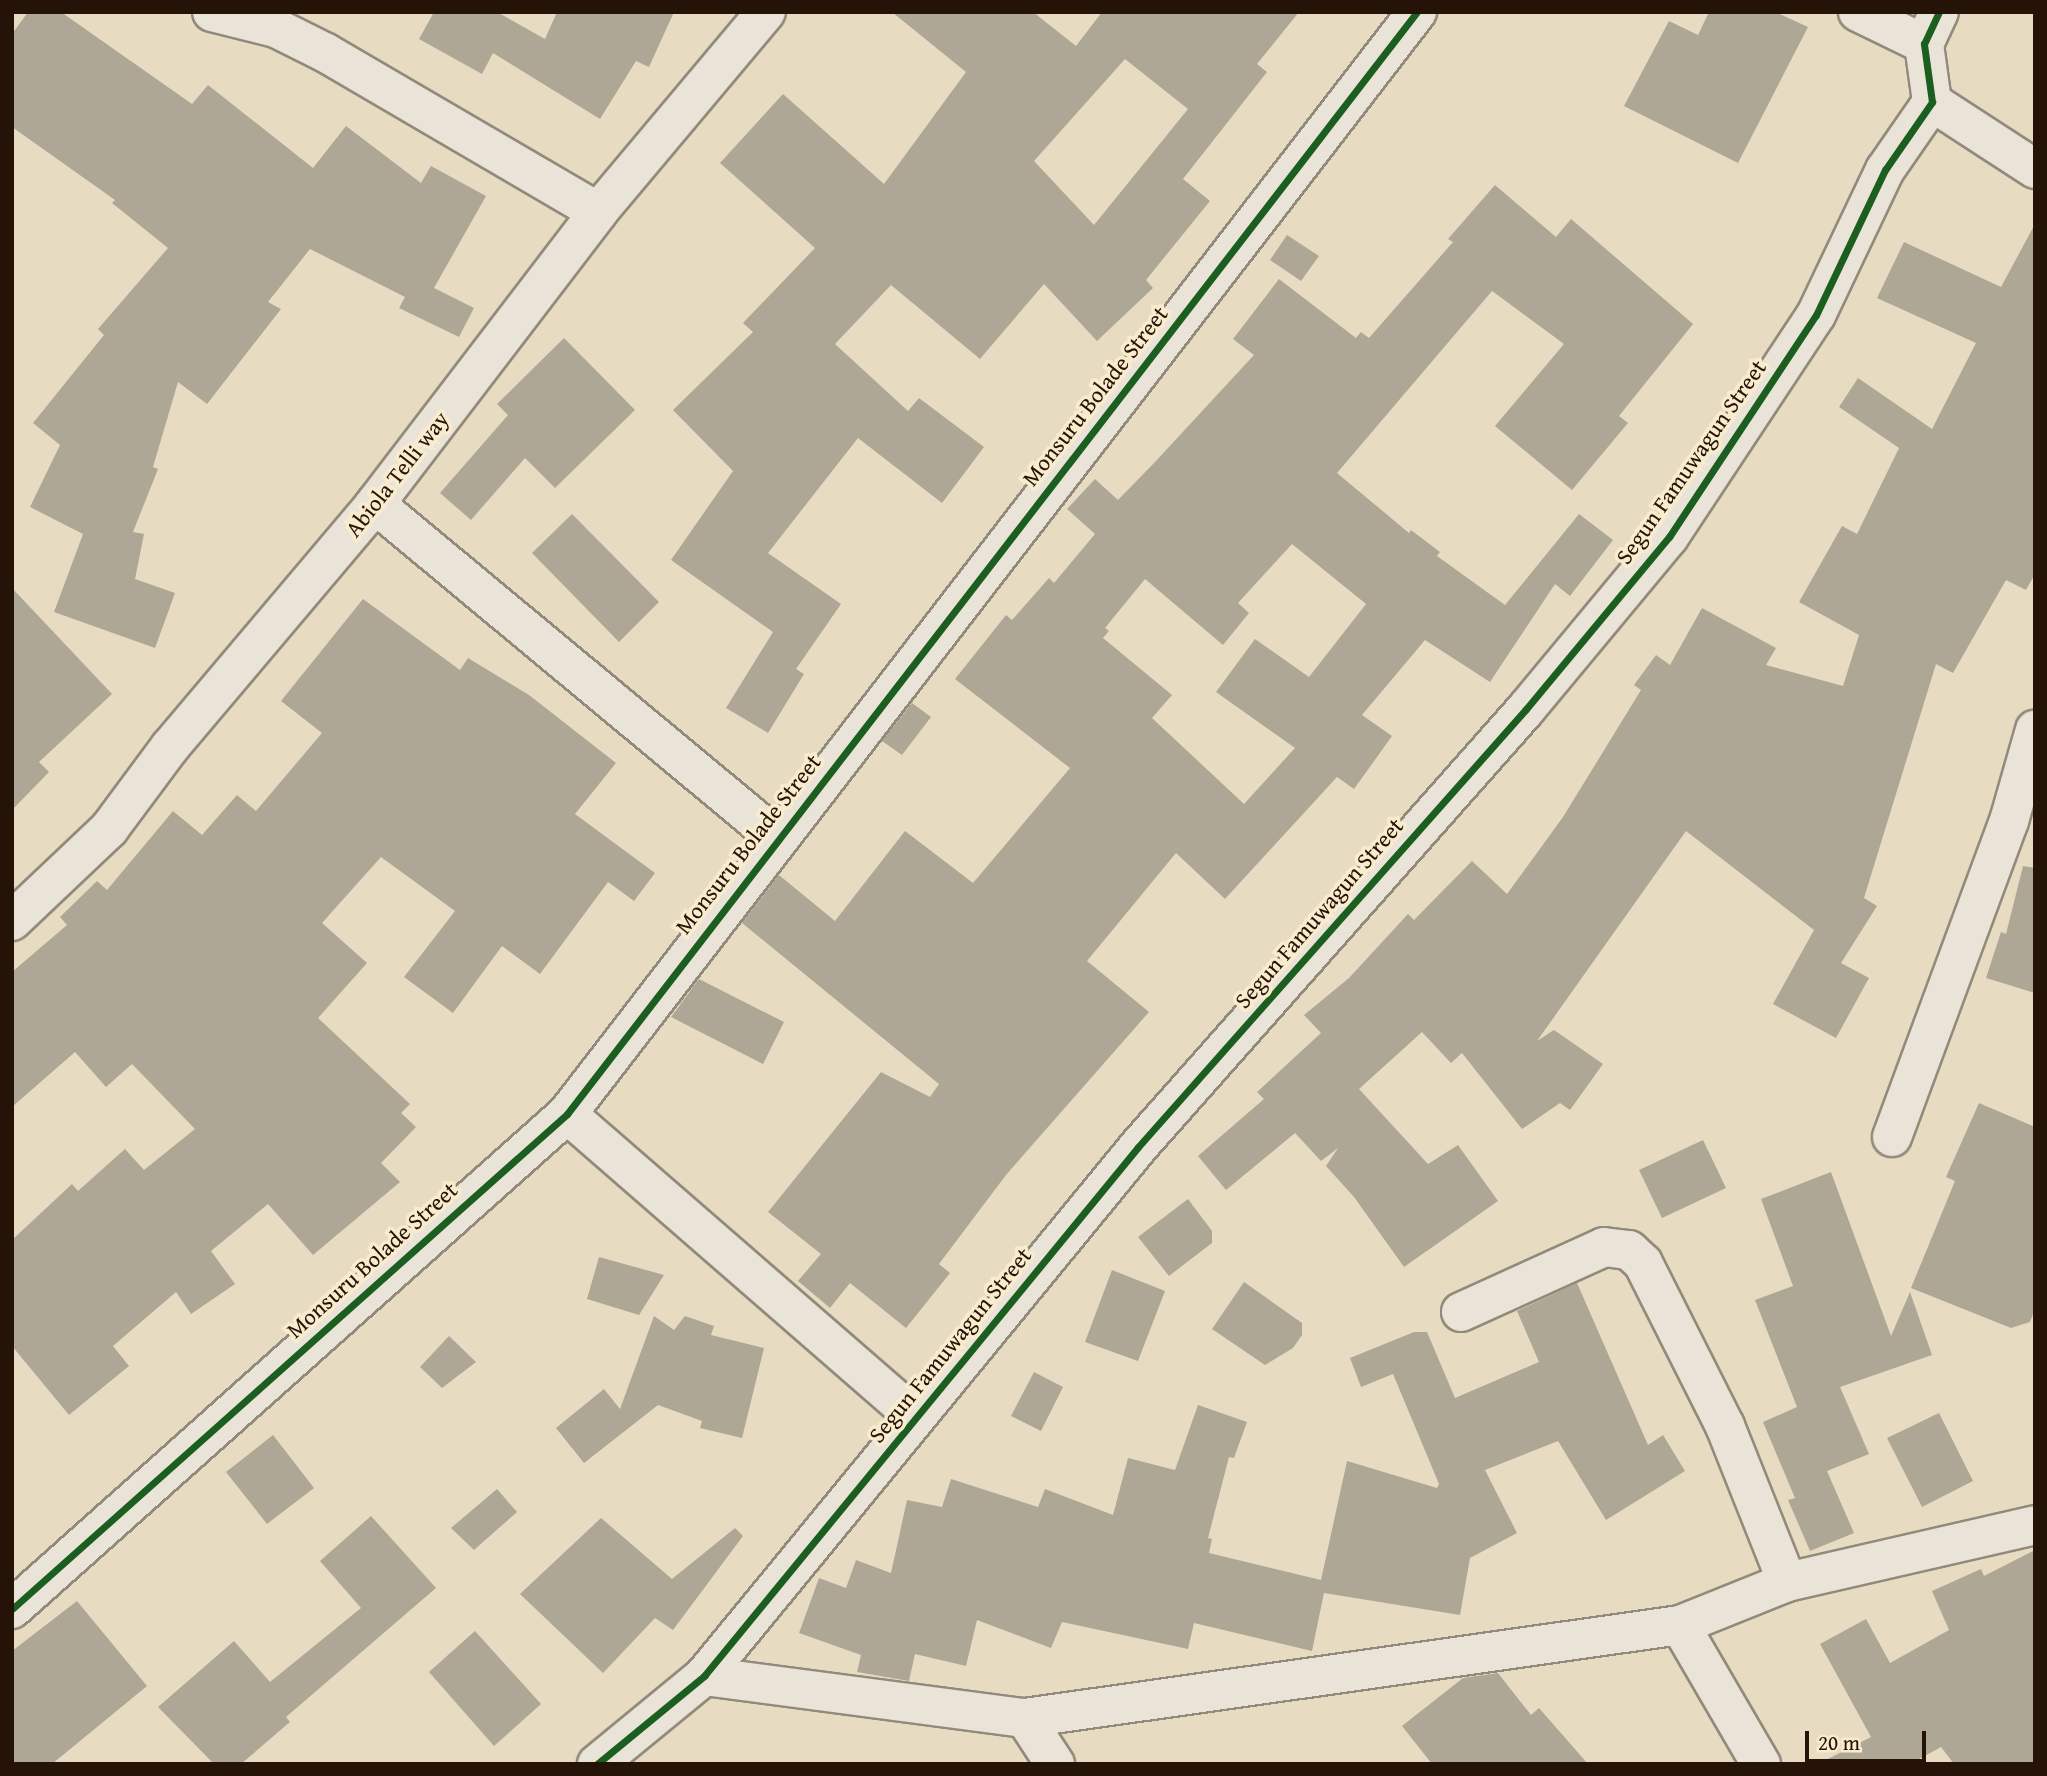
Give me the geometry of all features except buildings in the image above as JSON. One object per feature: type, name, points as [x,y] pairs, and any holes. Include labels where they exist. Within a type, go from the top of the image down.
[{"type":"street","points":[[212,12],[276,28],[326,53],[598,212]]},
{"type":"street","name":"Abiola Telli way","points":[[12,921],[109,829],[170,747],[375,504],[598,212],[766,12]]},
{"type":"street","name":"Monsuru Bolade Street","points":[[12,1609],[567,1114],[777,838],[1417,12]]},
{"type":"street","points":[[1858,12],[1931,28],[1932,102],[2035,169]]},
{"type":"street","name":"Segun Famuwagun Street","points":[[597,1764],[704,1676],[1138,1147],[1516,719],[1669,537],[1816,315],[1885,170],[1932,102]]},
{"type":"street","points":[[375,504],[777,838]]},
{"type":"street","points":[[1892,1137],[2009,821],[2035,730]]},
{"type":"street","points":[[567,1114],[916,1417]]},
{"type":"street","points":[[1461,1312],[1604,1247],[1629,1250],[1643,1263],[1725,1426],[1787,1582]]},
{"type":"street","points":[[704,1676],[1025,1718],[1679,1625],[1787,1582],[2035,1525]]},
{"type":"street","points":[[1679,1625],[1761,1764]]},
{"type":"street","points":[[1025,1718],[1055,1764]]},
{"type":"cycle path","points":[[12,1609],[567,1114],[1417,12]]},
{"type":"cycle path","points":[[597,1764],[704,1676],[1138,1147],[1526,709],[1669,537],[1816,315],[1885,170],[1932,102],[1924,44],[1939,12]]}]
